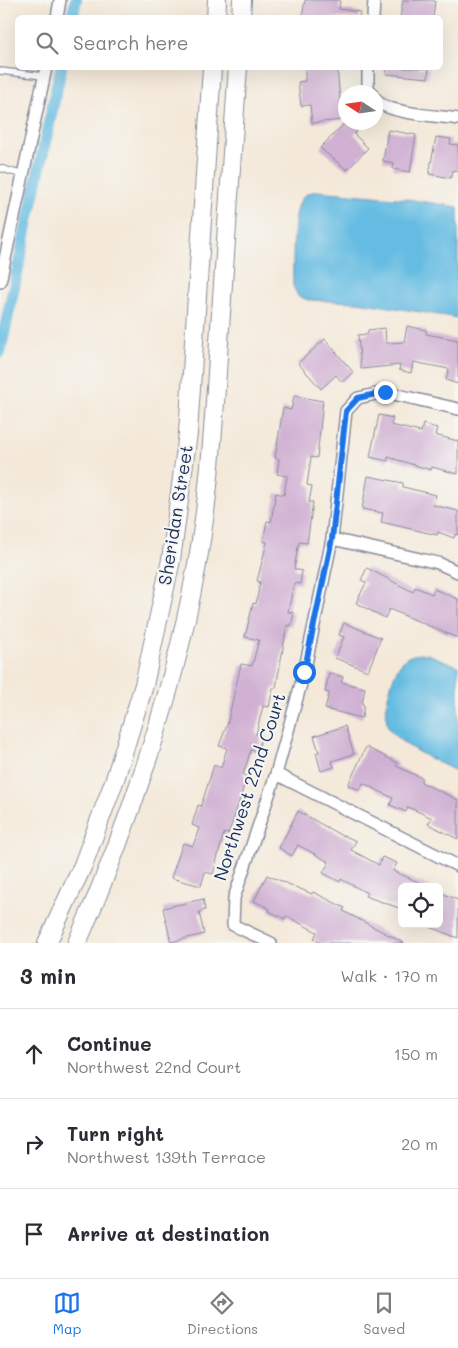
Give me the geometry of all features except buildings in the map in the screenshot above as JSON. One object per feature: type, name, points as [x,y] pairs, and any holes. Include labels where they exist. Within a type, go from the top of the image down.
[{"type":"main road","points":[[216,15],[217,0]]},
{"type":"main road","points":[[241,15],[242,0]]},
{"type":"main road","name":"Sheridan Street","points":[[47,943],[83,865],[115,779],[144,684],[171,560],[188,433],[212,70]]},
{"type":"main road","name":"Sheridan Street","points":[[77,943],[107,876],[140,786],[168,692],[196,569],[212,440],[238,70]]},
{"type":"street","points":[[58,15],[60,0]]},
{"type":"street","points":[[372,15],[374,0]]},
{"type":"street","points":[[368,70],[368,85]]},
{"type":"street","points":[[0,282],[45,72]]},
{"type":"street","points":[[383,105],[390,109],[458,119]]},
{"type":"street","name":"Northwest 22nd Court","points":[[271,943],[233,925],[234,898],[276,774],[304,672],[332,539],[346,411],[358,398],[385,392],[458,409]]},
{"type":"street","points":[[332,539],[438,563],[458,572]]},
{"type":"street","points":[[276,774],[458,866]]},
{"type":"lane","points":[[0,71],[45,72]]},
{"type":"lane","points":[[0,168],[23,175]]},
{"type":"water","points":[[317,191],[407,199],[458,207],[458,318],[358,302],[308,300],[298,296],[293,286],[296,217],[302,198]]},
{"type":"water","points":[[427,654],[458,666],[458,772],[421,754],[403,742],[395,736],[387,723],[386,714],[389,693],[400,664],[410,656]]},
{"type":"waterway","points":[[73,15],[76,0]]},
{"type":"waterway","points":[[0,352],[61,70]]},
{"type":"route","points":[[304,672],[332,539],[346,411],[358,398],[385,392]]}]
